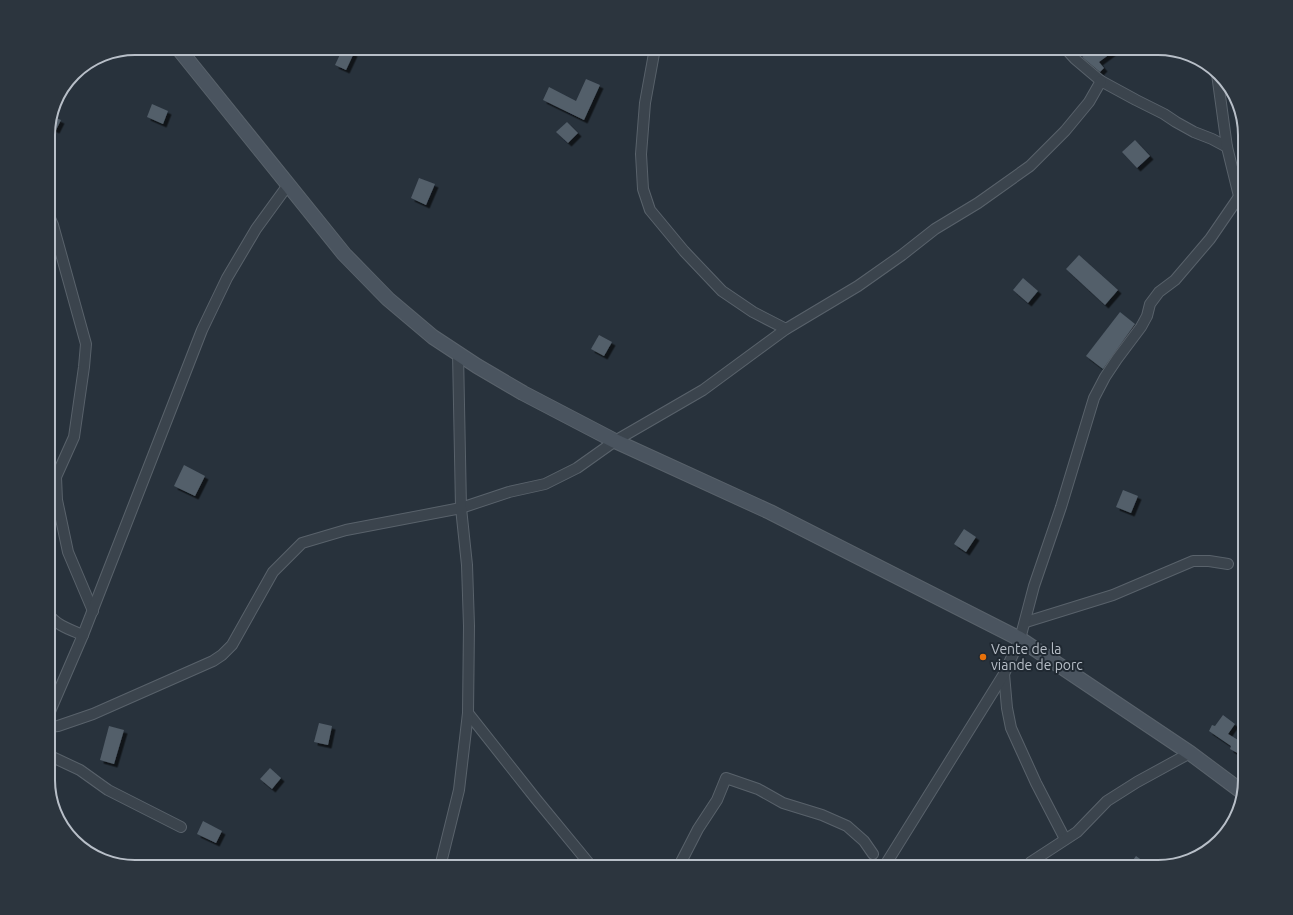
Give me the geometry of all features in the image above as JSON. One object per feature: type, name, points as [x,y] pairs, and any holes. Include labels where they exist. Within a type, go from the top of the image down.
[{"type":"main road","points":[[184,55],[344,254],[388,299],[434,337],[477,366],[523,393],[615,441],[770,512],[1020,639],[1190,753],[1237,788]]},
{"type":"street","points":[[654,55],[645,103],[641,154],[643,189],[650,210],[684,251],[722,291],[753,312],[786,329]]},
{"type":"street","points":[[1072,55],[1101,81],[1164,114],[1194,132],[1227,147]]},
{"type":"street","points":[[55,726],[93,714],[213,660],[222,654],[232,645],[273,572],[302,543],[346,530],[461,508],[509,492],[545,484],[578,468],[615,441],[703,390],[786,329],[858,286],[902,255],[935,229],[978,203],[1030,166],[1065,131],[1089,102],[1101,81]]},
{"type":"street","points":[[1217,82],[1227,147],[1238,180]]},
{"type":"street","points":[[55,700],[83,636],[202,330],[227,278],[256,229],[288,186]]},
{"type":"street","points":[[888,860],[1004,674],[1020,639],[1026,622],[1034,586],[1061,507],[1094,398],[1105,377],[1141,327],[1147,316],[1150,304],[1159,292],[1175,280],[1210,239],[1238,198]]},
{"type":"street","points":[[55,232],[86,344],[74,437],[56,477],[57,500],[68,552],[92,610]]},
{"type":"street","points":[[442,860],[459,790],[468,713],[469,618],[467,565],[461,508],[458,353]]},
{"type":"street","points":[[1026,622],[1113,596],[1193,561],[1210,561],[1228,564]]},
{"type":"street","points":[[55,621],[83,636]]},
{"type":"street","points":[[1004,674],[1007,708],[1011,728],[1036,783],[1066,839]]},
{"type":"street","points":[[468,713],[586,860]]},
{"type":"street","points":[[1034,860],[1077,832],[1107,801],[1190,753]]},
{"type":"street","points":[[55,758],[80,770],[108,790],[181,827]]},
{"type":"street","points":[[682,860],[698,829],[717,800],[726,778],[758,789],[783,802],[822,815],[847,826],[864,841],[873,854]]},
{"type":"building","points":[[340,55],[353,55],[346,70],[335,65]]},
{"type":"building","points":[[1084,55],[1108,55],[1099,62],[1104,68],[1100,72],[1082,57]]},
{"type":"building","points":[[586,79],[600,85],[584,120],[543,100],[549,87],[576,101]]},
{"type":"building","points":[[152,104],[168,111],[163,124],[147,117]]},
{"type":"building","points":[[57,119],[61,120],[55,130]]},
{"type":"building","points":[[567,122],[578,133],[568,143],[556,132]]},
{"type":"building","points":[[1135,140],[1150,156],[1137,168],[1122,152]]},
{"type":"building","points":[[419,178],[435,184],[426,205],[411,198]]},
{"type":"building","points":[[1079,255],[1118,290],[1105,305],[1066,269]]},
{"type":"building","points":[[1023,278],[1038,291],[1028,303],[1013,290]]},
{"type":"building","points":[[1120,312],[1135,324],[1103,369],[1086,356]]},
{"type":"building","points":[[599,335],[612,342],[604,356],[591,349]]},
{"type":"building","points":[[184,465],[205,476],[195,496],[174,486]]},
{"type":"building","points":[[1123,490],[1138,496],[1131,513],[1116,507]]},
{"type":"building","points":[[964,529],[976,537],[966,552],[954,544]]},
{"type":"building","points":[[1223,715],[1235,724],[1228,734],[1238,740],[1238,753],[1230,749],[1231,746],[1209,731],[1212,725],[1215,726]]},
{"type":"building","points":[[319,723],[332,726],[328,745],[314,742]]},
{"type":"building","points":[[109,726],[124,730],[114,764],[100,760]]},
{"type":"building","points":[[270,768],[281,778],[272,789],[260,779]]},
{"type":"building","points":[[203,821],[222,831],[216,843],[197,834]]},
{"type":"building","points":[[1136,856],[1141,860],[1133,860]]},
{"type":"place","name":"Vente de la viande de porc","points":[[983,657]]}]
